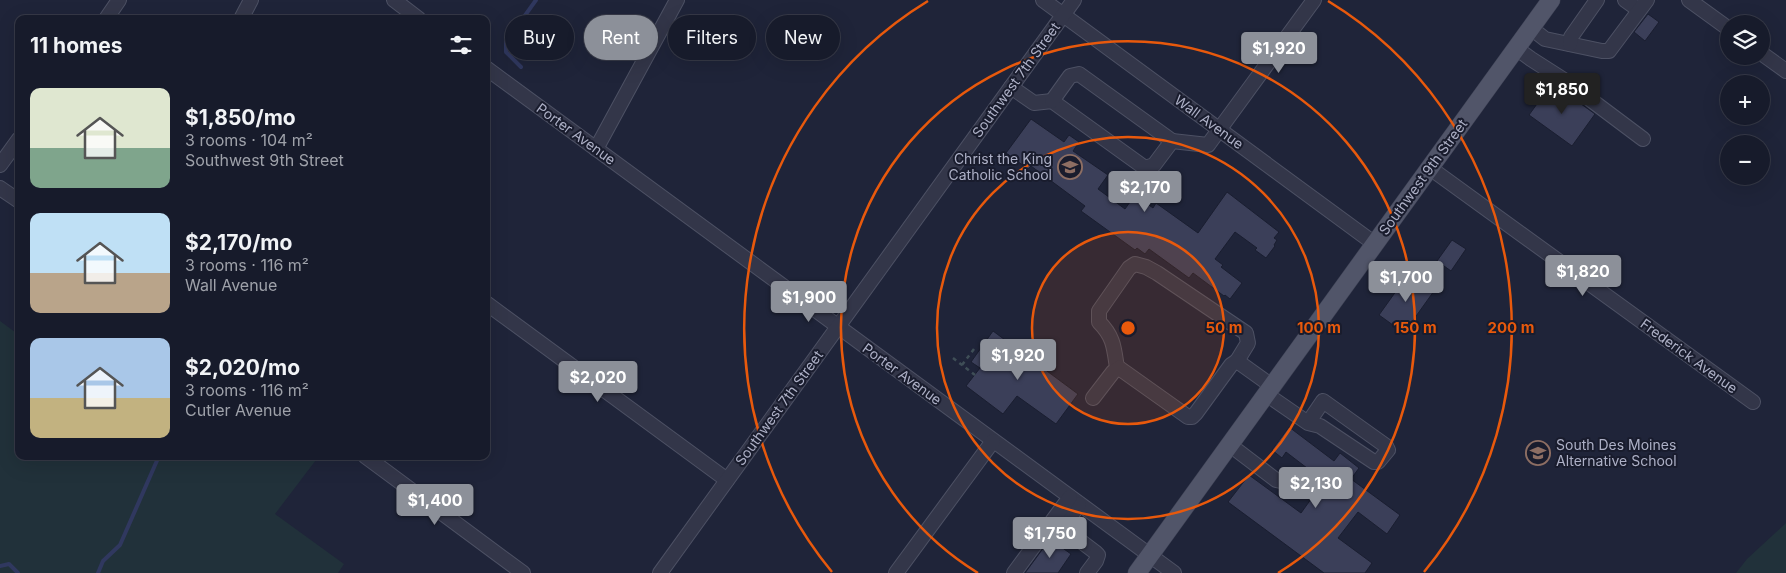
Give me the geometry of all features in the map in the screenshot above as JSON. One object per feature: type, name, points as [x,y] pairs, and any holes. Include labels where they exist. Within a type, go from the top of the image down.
[{"type":"main road","name":"Southwest 9th Street","points":[[1137,573],[1551,0]]},
{"type":"street","points":[[109,15],[119,0]]},
{"type":"street","points":[[243,15],[252,0]]},
{"type":"street","points":[[394,0],[414,15]]},
{"type":"street","points":[[596,148],[677,0]]},
{"type":"street","name":"Wall Avenue","points":[[1043,0],[1375,244]]},
{"type":"street","name":"Southwest 7th Street","points":[[660,573],[1074,0]]},
{"type":"street","points":[[1052,101],[1070,76],[1079,74],[1172,141],[1208,145],[1314,0]]},
{"type":"street","points":[[1570,44],[1572,37],[1597,0]]},
{"type":"street","points":[[1531,28],[1545,39],[1609,51],[1643,5],[1625,0]]},
{"type":"street","points":[[1689,0],[1720,22]]},
{"type":"street","points":[[1516,48],[1567,82],[1643,139]]},
{"type":"street","points":[[1770,59],[1786,71]]},
{"type":"street","name":"Porter Avenue","points":[[490,71],[1174,573]]},
{"type":"street","points":[[1011,87],[1034,103],[1052,101],[1145,168],[1154,165],[1172,141]]},
{"type":"street","points":[[0,165],[15,144]]},
{"type":"street","name":"Frederick Avenue","points":[[1430,168],[1753,402]]},
{"type":"street","points":[[0,188],[15,199]]},
{"type":"street","points":[[1093,398],[1117,368],[1113,340],[1099,322],[1099,311],[1129,268],[1135,264],[1157,272],[1246,333],[1248,343],[1237,361],[1231,366],[1192,417],[1188,417],[1124,370],[1117,368]]},
{"type":"street","points":[[490,306],[727,480]]},
{"type":"street","points":[[1237,361],[1308,423],[1320,426],[1374,462],[1378,462],[1388,450],[1386,446],[1323,401],[1308,423]]},
{"type":"street","points":[[896,573],[993,440]]},
{"type":"street","points":[[1230,445],[1276,480],[1290,483]]},
{"type":"street","points":[[370,460],[523,573]]},
{"type":"street","points":[[1014,573],[1075,500]]},
{"type":"street","points":[[1075,500],[1066,526],[1070,533],[1098,555],[1087,573]]},
{"type":"path","points":[[962,365],[974,349]]},
{"type":"path","points":[[953,358],[975,375]]},
{"type":"shaded area","points":[[0,321],[15,332],[15,460],[316,460],[275,514],[344,564],[338,573],[0,573]]},
{"type":"shaded area","points":[[1786,523],[1786,573],[1736,573],[1747,559]]},
{"type":"building","points":[[1648,14],[1659,22],[1645,41],[1634,32]]},
{"type":"building","points":[[1552,83],[1595,114],[1572,146],[1529,115]]},
{"type":"building","points":[[1031,119],[1064,142],[1069,135],[1079,142],[1073,151],[1108,175],[1098,189],[1125,209],[1135,195],[1153,208],[1156,203],[1198,233],[1227,192],[1279,232],[1274,238],[1277,240],[1275,246],[1266,258],[1255,250],[1257,248],[1235,232],[1215,259],[1223,265],[1221,267],[1242,283],[1230,299],[1193,273],[1189,278],[1149,249],[1145,254],[1137,248],[1135,250],[1081,211],[1085,206],[1031,166],[1028,169],[1006,153]]},
{"type":"building","points":[[1452,240],[1466,249],[1451,271],[1437,261]]},
{"type":"building","points":[[1409,273],[1434,291],[1404,333],[1379,315]]},
{"type":"building","points":[[993,331],[1078,394],[1056,424],[1017,396],[1003,414],[966,386],[980,368],[971,362]]},
{"type":"building","points":[[1289,427],[1334,461],[1340,453],[1359,468],[1351,479],[1400,515],[1387,534],[1358,512],[1338,538],[1372,563],[1365,573],[1324,573],[1228,502],[1249,475],[1301,513],[1324,481],[1286,452],[1282,458],[1272,450]]},
{"type":"building","points":[[1050,539],[1071,554],[1058,573],[1025,573]]},
{"type":"waterway","points":[[521,67],[506,52],[506,42],[536,0]]},
{"type":"waterway","points":[[98,573],[103,561],[120,545],[157,460]]},
{"type":"waterway","points":[[0,566],[9,564],[18,573]]},
{"type":"place","name":"Christ the King Catholic School","points":[[1070,167]]},
{"type":"place","name":"South Des Moines Alternative School","points":[[1538,453]]}]
